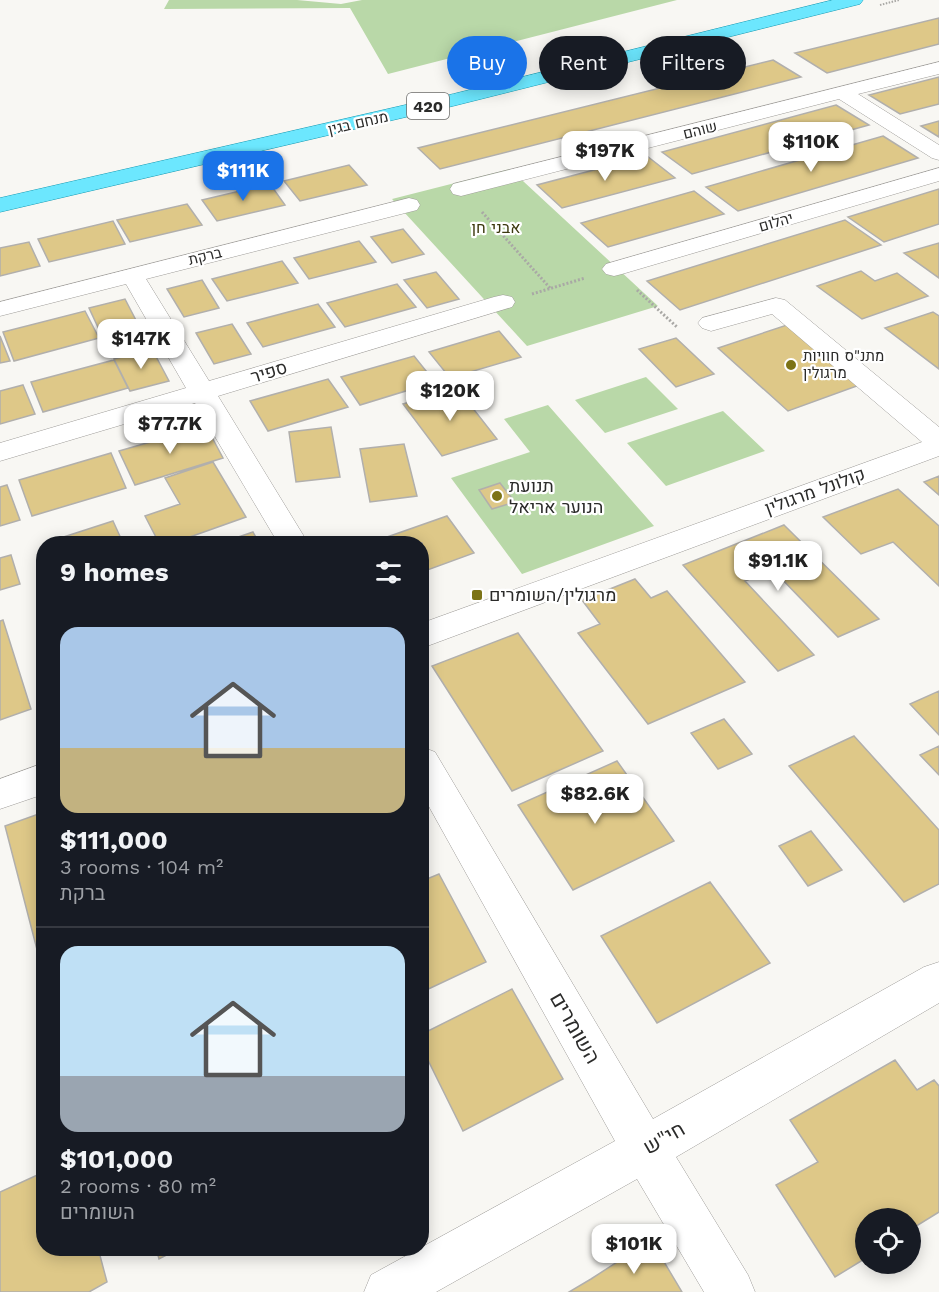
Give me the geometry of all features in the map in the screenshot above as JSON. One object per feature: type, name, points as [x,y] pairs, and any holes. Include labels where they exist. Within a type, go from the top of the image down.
[{"type":"main road","points":[[628,37],[779,0]]},
{"type":"main road","name":"מנחם בגין","points":[[0,205],[442,103],[854,0]]},
{"type":"street","name":"שוהם","points":[[461,189],[844,94],[939,68]]},
{"type":"street","points":[[844,94],[939,154]]},
{"type":"street","name":"יהלום","points":[[614,269],[939,174]]},
{"type":"street","name":"ברקת","points":[[0,309],[409,204]]},
{"type":"street","points":[[132,275],[288,536]]},
{"type":"street","name":"ספיר","points":[[0,452],[503,302]]},
{"type":"street","points":[[711,323],[776,305],[939,444]]},
{"type":"street","name":"קולונל מרגולין","points":[[429,633],[939,444]]},
{"type":"street","name":"השומרים","points":[[429,774],[645,1149],[731,1292]]},
{"type":"street","points":[[0,794],[36,781]]},
{"type":"street","name":"חי\"ש","points":[[388,1292],[939,981]]},
{"type":"path","points":[[461,189],[550,288]]},
{"type":"path","points":[[503,302],[614,269],[683,333],[711,323]]},
{"type":"green space","points":[[169,0],[297,0],[341,4],[362,0],[677,0],[527,38],[527,36],[447,36],[447,59],[388,74],[350,8],[164,9]]},
{"type":"green space","points":[[510,169],[658,306],[527,346],[392,199]]},
{"type":"green space","points":[[646,377],[678,409],[605,433],[575,400]]},
{"type":"green space","points":[[548,405],[654,526],[522,574],[451,478],[530,452],[504,419]]},
{"type":"green space","points":[[723,411],[765,451],[666,486],[627,443]]},
{"type":"building","points":[[939,18],[939,44],[827,73],[795,53]]},
{"type":"building","points":[[773,60],[801,77],[440,169],[418,148],[652,90],[746,90],[746,67]]},
{"type":"building","points":[[939,77],[939,104],[900,114],[869,95]]},
{"type":"building","points":[[836,105],[869,125],[692,174],[662,152]]},
{"type":"building","points":[[939,121],[939,137],[921,126]]},
{"type":"building","points":[[883,136],[918,158],[738,211],[706,187]]},
{"type":"building","points":[[647,156],[675,178],[562,208],[537,185]]},
{"type":"building","points":[[349,165],[367,185],[300,201],[284,181]]},
{"type":"building","points":[[270,184],[285,205],[217,221],[202,200]]},
{"type":"building","points":[[939,189],[939,224],[884,242],[848,217]]},
{"type":"building","points":[[694,191],[724,214],[608,247],[581,223]]},
{"type":"building","points":[[187,204],[202,225],[130,242],[117,220]]},
{"type":"building","points":[[845,220],[881,245],[680,310],[647,281]]},
{"type":"building","points":[[113,221],[125,244],[49,262],[38,239]]},
{"type":"building","points":[[403,229],[424,254],[392,263],[371,237]]},
{"type":"building","points":[[359,241],[376,262],[309,279],[294,258]]},
{"type":"building","points":[[29,242],[40,266],[0,276],[0,248]]},
{"type":"building","points":[[939,243],[939,278],[904,253]]},
{"type":"building","points":[[282,261],[298,283],[227,301],[212,279]]},
{"type":"building","points":[[861,271],[875,281],[897,273],[928,296],[862,319],[817,286]]},
{"type":"building","points":[[436,272],[459,299],[427,308],[404,280]]},
{"type":"building","points":[[202,280],[219,308],[184,317],[167,289]]},
{"type":"building","points":[[397,284],[416,307],[345,327],[327,303]]},
{"type":"building","points":[[125,299],[140,328],[103,338],[89,308]]},
{"type":"building","points":[[318,304],[335,327],[263,347],[247,323]]},
{"type":"building","points":[[85,311],[99,338],[14,361],[3,332]]},
{"type":"building","points":[[933,312],[939,316],[939,369],[885,328]]},
{"type":"building","name":"מתנ\"ס חוויות מרגולין","points":[[793,323],[865,383],[788,411],[718,348]]},
{"type":"building","points":[[232,324],[251,354],[214,364],[196,333]]},
{"type":"building","points":[[499,331],[521,357],[450,378],[429,352]]},
{"type":"building","points":[[0,336],[10,361],[0,363]]},
{"type":"building","points":[[676,338],[714,374],[676,387],[639,349]]},
{"type":"building","points":[[152,349],[169,381],[130,391],[114,359]]},
{"type":"building","points":[[414,356],[435,382],[360,405],[341,377]]},
{"type":"building","points":[[114,360],[128,388],[43,412],[31,382]]},
{"type":"building","points":[[328,379],[348,407],[268,431],[250,401]]},
{"type":"building","points":[[23,385],[35,414],[0,424],[0,391]]},
{"type":"building","points":[[457,388],[497,439],[442,456],[403,404]]},
{"type":"building","points":[[206,426],[223,458],[135,485],[119,451]]},
{"type":"building","points":[[331,427],[340,477],[296,482],[289,432]]},
{"type":"building","points":[[404,444],[417,496],[370,502],[360,449]]},
{"type":"building","points":[[111,453],[126,488],[32,516],[19,480]]},
{"type":"building","points":[[213,462],[246,517],[193,536],[155,536],[145,516],[180,504],[165,478]]},
{"type":"building","points":[[939,476],[939,495],[924,482]]},
{"type":"building","name":"תנועת הנוער אריאל","points":[[500,483],[515,502],[492,509],[479,490]]},
{"type":"building","points":[[7,485],[20,520],[0,526],[0,487]]},
{"type":"building","points":[[898,489],[939,526],[939,586],[893,542],[861,554],[823,517]]},
{"type":"building","points":[[447,516],[474,553],[429,569],[429,536],[390,536]]},
{"type":"building","points":[[113,521],[120,536],[67,536]]},
{"type":"building","points":[[784,525],[879,619],[838,637],[773,570],[745,581],[814,655],[778,671],[683,565]]},
{"type":"building","points":[[253,532],[255,536],[241,536]]},
{"type":"building","points":[[11,555],[20,584],[0,590],[0,558]]},
{"type":"building","points":[[635,579],[651,598],[667,591],[745,682],[648,724],[578,633],[600,624],[582,600]]},
{"type":"building","points":[[3,620],[31,709],[0,720],[0,621]]},
{"type":"building","points":[[518,633],[603,751],[512,791],[432,666]]},
{"type":"building","points":[[939,691],[939,735],[910,704]]},
{"type":"building","points":[[724,719],[752,754],[718,769],[691,733]]},
{"type":"building","points":[[854,736],[939,830],[939,884],[904,902],[789,766]]},
{"type":"building","points":[[939,746],[939,775],[920,755]]},
{"type":"building","points":[[617,761],[674,841],[573,890],[518,805]]},
{"type":"building","points":[[36,815],[36,946],[5,826]]},
{"type":"building","points":[[811,831],[842,870],[808,886],[779,846]]},
{"type":"building","points":[[439,874],[486,962],[429,989],[429,878]]},
{"type":"building","points":[[710,882],[770,963],[657,1023],[601,936]]},
{"type":"building","points":[[512,989],[563,1079],[463,1131],[429,1062],[429,1030]]},
{"type":"building","points":[[895,1060],[917,1090],[934,1080],[939,1086],[939,1212],[921,1223],[921,1208],[855,1208],[855,1265],[835,1277],[776,1185],[818,1162],[790,1120]]},
{"type":"building","points":[[36,1176],[36,1256],[100,1256],[107,1282],[89,1292],[0,1292],[0,1192]]},
{"type":"building","points":[[651,1240],[682,1292],[569,1292],[591,1279]]},
{"type":"place","name":"מתנ\"ס חוויות מרגולין","points":[[791,365]]},
{"type":"place","name":"תנועת הנוער אריאל","points":[[497,496]]},
{"type":"place","name":"מרגולין/השומרים","points":[[477,595]]},
{"type":"district","name":"אבני חן","points":[[496,227]]}]
